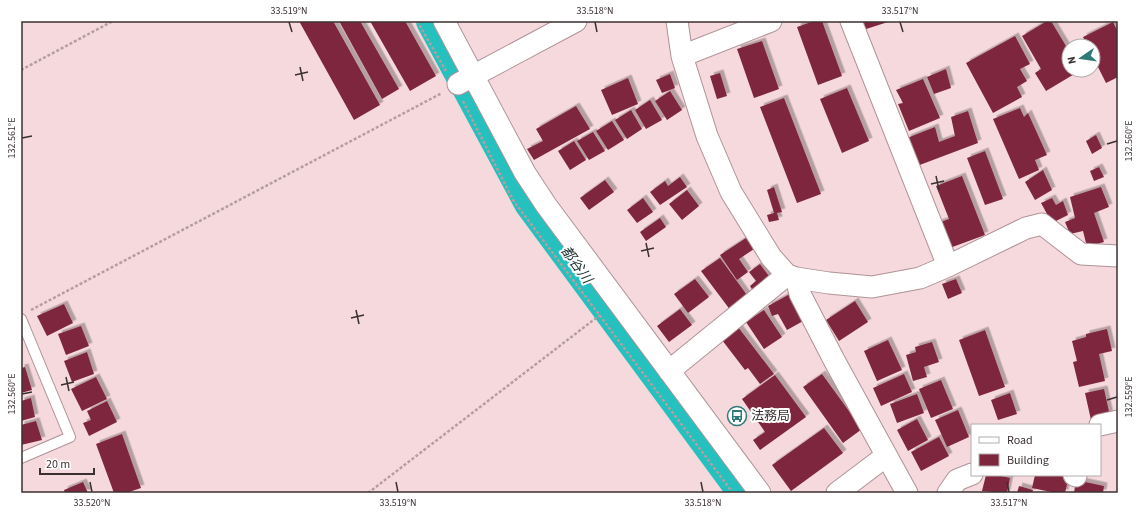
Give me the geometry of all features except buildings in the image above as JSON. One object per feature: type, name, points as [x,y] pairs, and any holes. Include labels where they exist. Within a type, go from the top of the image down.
[{"type":"street","points":[[444,21],[466,80],[546,205],[760,493]]},
{"type":"street","points":[[466,80],[576,21]]},
{"type":"street","points":[[677,21],[682,56],[707,136],[731,192],[771,257],[792,277],[907,493]]},
{"type":"street","points":[[682,56],[744,26],[771,21]]},
{"type":"street","points":[[851,21],[948,266]]},
{"type":"street","points":[[669,371],[792,277],[872,287],[920,278],[1026,228],[1042,224],[1081,254],[1118,256]]},
{"type":"street","points":[[1101,425],[1118,421]]},
{"type":"street","points":[[837,493],[886,456]]},
{"type":"street","points":[[948,493],[957,480],[971,474]]},
{"type":"lane","points":[[21,458],[70,437],[24,316]]},
{"type":"path","points":[[21,70],[113,21]]},
{"type":"path","points":[[24,316],[466,80]]},
{"type":"path","points":[[489,153],[513,200],[733,493]]},
{"type":"path","points":[[368,493],[600,315]]},
{"type":"waterway","name":"都谷川","points":[[432,21],[530,203],[744,493]]},
{"type":"place","name":"法務局","points":[[737,416]]}]
